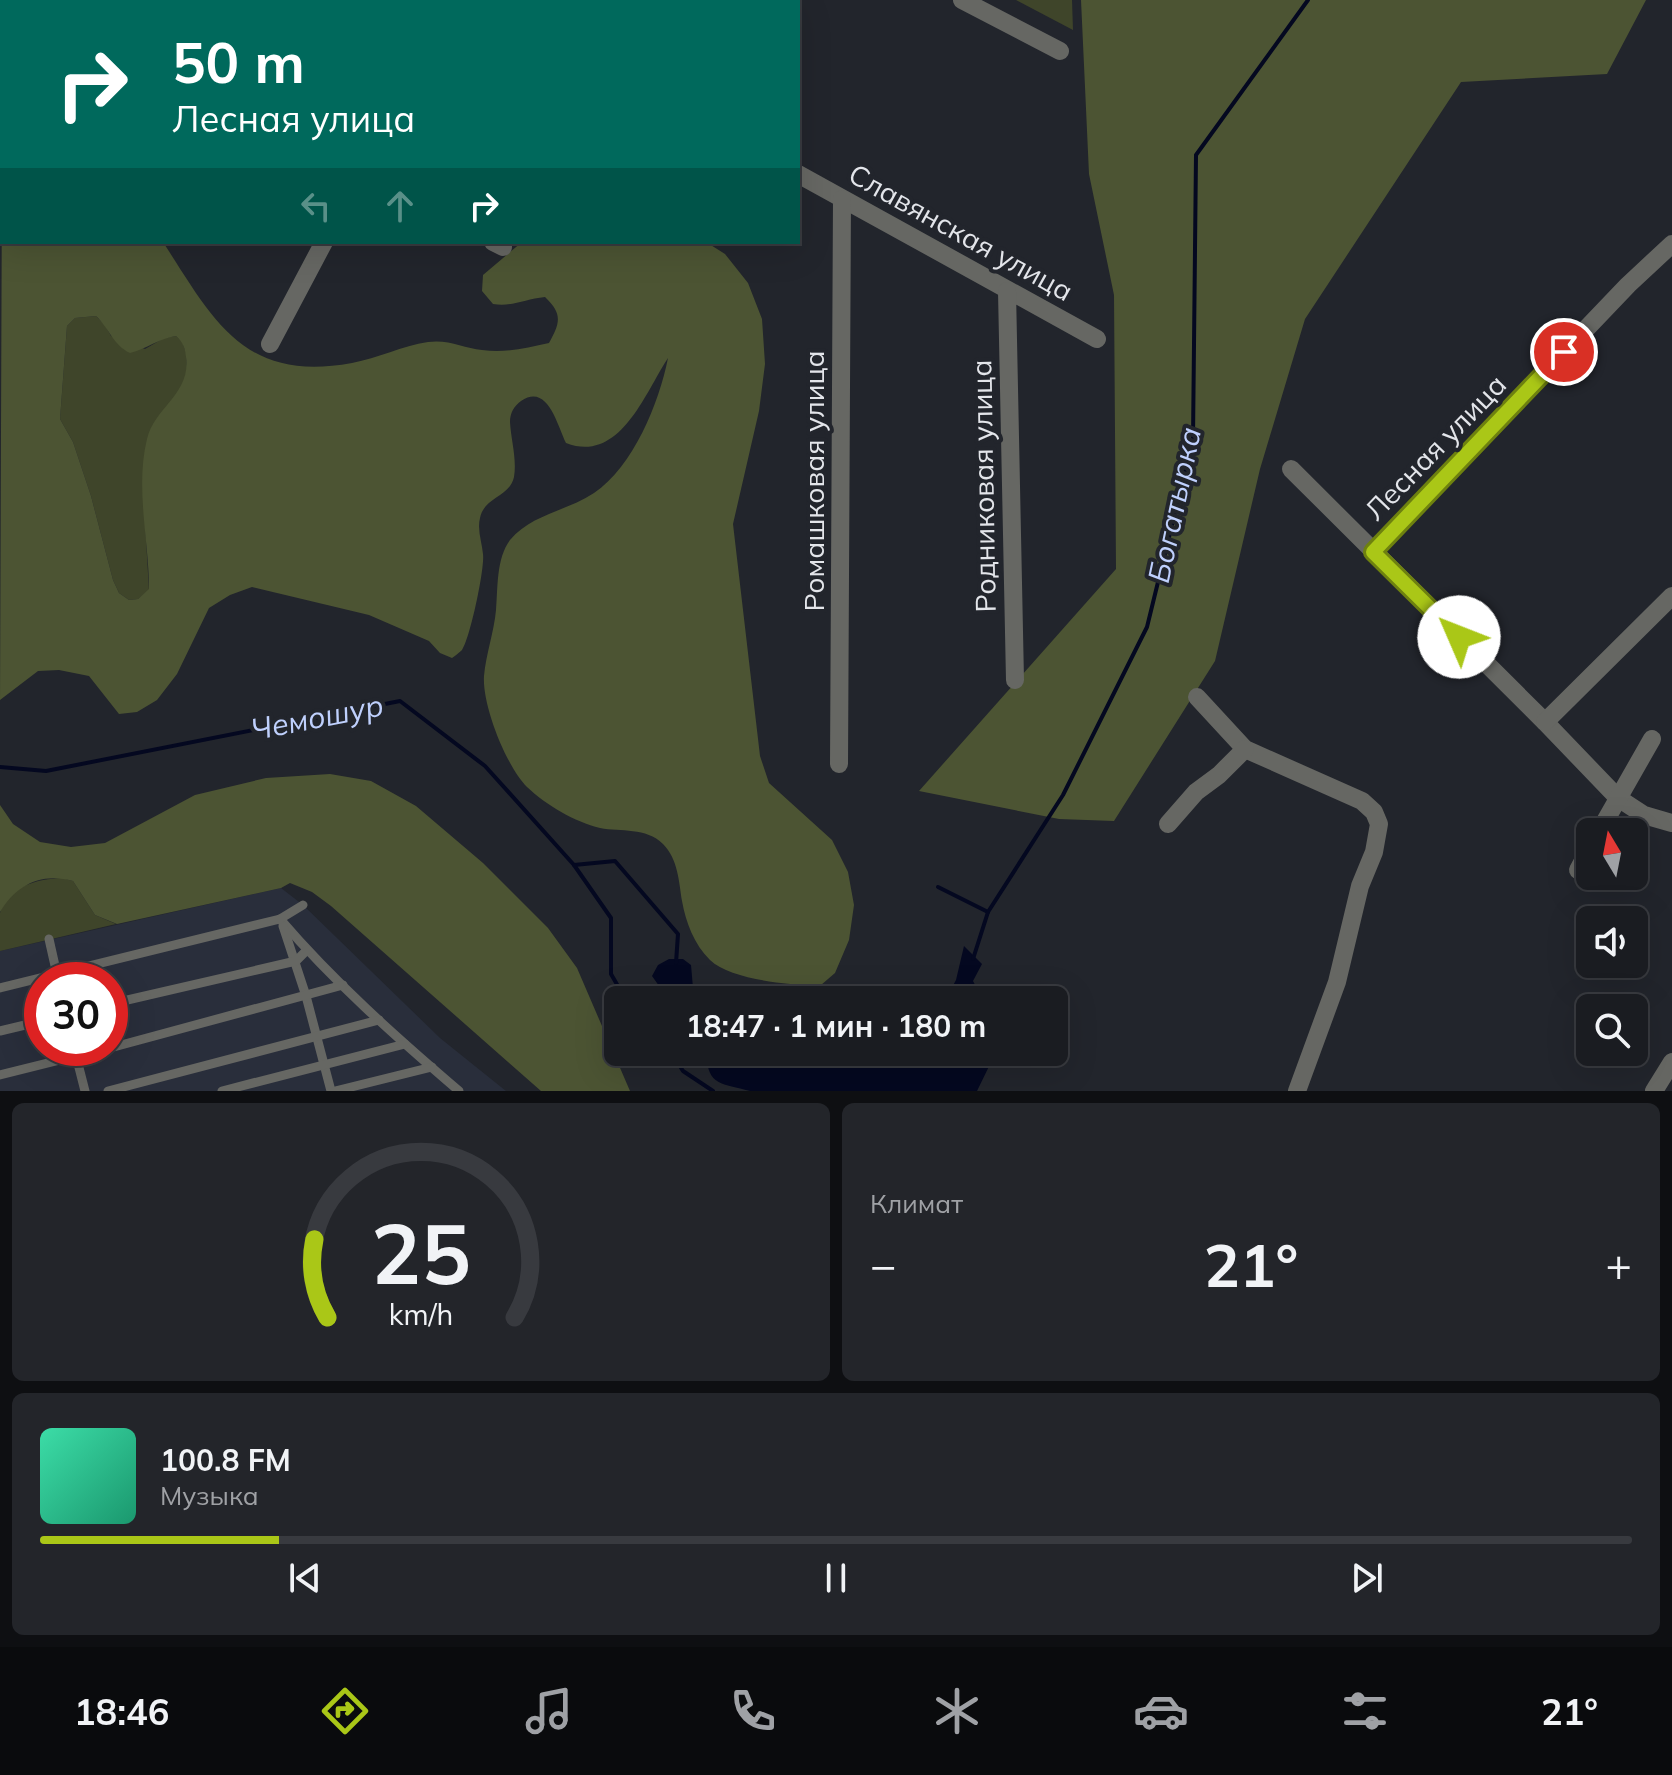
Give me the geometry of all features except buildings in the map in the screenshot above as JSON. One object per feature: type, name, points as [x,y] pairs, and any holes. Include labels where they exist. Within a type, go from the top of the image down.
[{"type":"street","points":[[962,0],[1060,51]]},
{"type":"street","name":"Славянская улица","points":[[800,175],[1097,339]]},
{"type":"street","name":"Ромашковая улица","points":[[839,764],[842,199]]},
{"type":"street","points":[[270,344],[323,244]]},
{"type":"street","name":"Лесная улица","points":[[1373,552],[1628,285],[1672,244]]},
{"type":"street","name":"Родниковая улица","points":[[1007,291],[1015,680]]},
{"type":"street","points":[[1291,469],[1618,798],[1644,815],[1672,823]]},
{"type":"street","points":[[1545,722],[1672,596]]},
{"type":"street","points":[[1197,697],[1245,749],[1362,801],[1374,812],[1379,824],[1374,852],[1360,886],[1337,982],[1297,1091]]},
{"type":"street","points":[[1607,818],[1652,739]]},
{"type":"street","points":[[1168,824],[1196,792],[1245,749]]},
{"type":"street","points":[[1654,1091],[1672,1062]]},
{"type":"lane","points":[[115,962],[280,919],[303,905]]},
{"type":"lane","points":[[280,919],[307,950],[379,1020],[459,1091]]},
{"type":"lane","points":[[280,919],[296,961],[333,1091],[432,1067]]},
{"type":"lane","points":[[49,939],[54,962]]},
{"type":"lane","points":[[128,1000],[296,961],[307,950]]},
{"type":"lane","points":[[0,988],[24,983]]},
{"type":"lane","points":[[128,1043],[343,985]]},
{"type":"lane","points":[[108,1091],[379,1020]]},
{"type":"lane","points":[[0,1031],[24,1025]]},
{"type":"lane","points":[[222,1091],[405,1044]]},
{"type":"lane","points":[[0,1075],[29,1066]]},
{"type":"lane","points":[[79,1066],[85,1091]]},
{"type":"shaded area","points":[[281,888],[303,905],[440,1038],[506,1091],[0,1091],[0,951]]},
{"type":"green space","points":[[1016,0],[1072,0],[1073,30]]},
{"type":"green space","points":[[1081,0],[1646,0],[1607,74],[1461,82],[1305,319],[1260,469],[1215,661],[1114,821],[1059,819],[919,791],[1116,569],[1114,295],[1089,174]]},
{"type":"green space","points":[[2,244],[164,244],[199,297],[236,340],[258,354],[284,364],[315,367],[352,363],[435,341],[491,351],[516,350],[549,343],[558,319],[555,309],[545,297],[500,305],[493,304],[482,291],[483,275],[520,244],[709,244],[725,254],[748,283],[762,319],[765,364],[759,411],[733,524],[760,756],[769,783],[832,840],[848,872],[854,905],[849,940],[835,973],[821,985],[763,980],[720,967],[704,954],[692,933],[675,864],[663,844],[649,835],[590,825],[543,800],[527,787],[511,765],[491,718],[484,676],[505,548],[529,524],[594,493],[621,467],[651,414],[668,358],[629,422],[601,444],[585,447],[566,443],[550,408],[538,397],[530,397],[514,407],[510,422],[514,477],[508,489],[482,511],[479,532],[483,562],[476,603],[462,650],[452,658],[440,653],[429,641],[369,615],[252,587],[230,595],[209,608],[177,674],[157,700],[137,712],[119,714],[89,676],[59,670],[38,671],[0,700]],"holes":[[[96,316],[119,346],[130,353],[176,336],[186,354],[183,381],[157,418],[147,439],[142,495],[149,589],[138,599],[129,600],[119,593],[113,580],[91,496],[73,442],[60,419],[67,326],[75,318]]]},
{"type":"green space","points":[[96,316],[111,336],[145,349],[164,338],[176,336],[182,341],[186,353],[184,384],[173,402],[143,489],[149,590],[138,599],[129,600],[119,593],[113,580],[91,496],[73,442],[60,419],[67,326],[75,318]]},
{"type":"green space","points":[[330,774],[371,781],[416,806],[483,863],[548,928],[577,968],[604,1031],[604,1066],[619,1066],[630,1091],[541,1091],[331,906],[312,892],[290,883],[281,888],[117,924],[95,915],[73,881],[50,878],[22,888],[0,912],[0,805],[13,824],[40,842],[71,847],[105,843],[195,795],[266,778]]},
{"type":"green space","points":[[62,878],[73,881],[95,915],[116,924],[0,951],[0,913],[9,896],[34,882]]},
{"type":"water","points":[[964,946],[982,964],[973,981],[976,986],[953,986]]},
{"type":"water","points":[[669,959],[683,959],[691,965],[693,986],[659,986],[652,976],[658,965]]},
{"type":"water","points":[[708,1066],[989,1066],[977,1091],[750,1091],[724,1084],[709,1071]]},
{"type":"waterway","name":"Богатырка","points":[[973,959],[988,912],[1063,795],[1147,627],[1193,439],[1196,155],[1308,0]]},
{"type":"waterway","name":"Чемошур","points":[[0,767],[46,771],[400,701],[485,766],[574,865],[615,861],[678,934],[676,963]]},
{"type":"waterway","points":[[574,865],[611,918],[611,974],[618,986]]},
{"type":"waterway","points":[[938,887],[988,912]]},
{"type":"waterway","points":[[680,1066],[713,1091]]},
{"type":"route","points":[[1459,637],[1373,552],[1564,352]]}]
